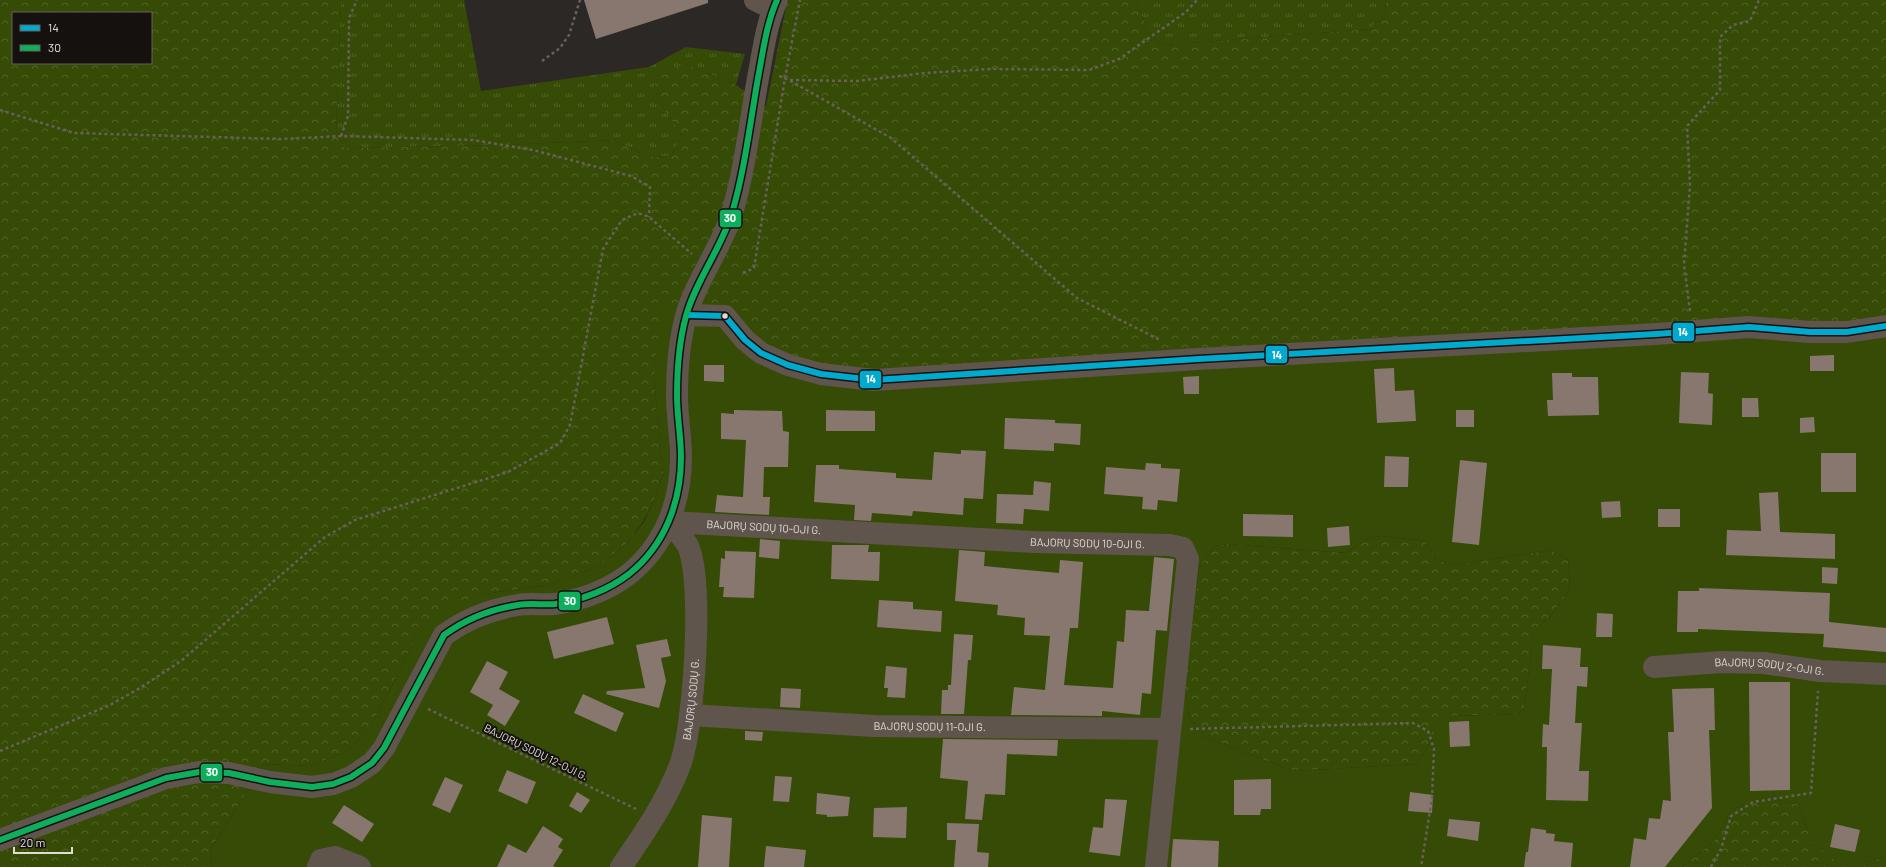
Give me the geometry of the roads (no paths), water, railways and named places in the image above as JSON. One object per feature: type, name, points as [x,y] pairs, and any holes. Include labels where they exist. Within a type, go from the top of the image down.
[{"type":"street","points":[[0,840],[166,778],[199,772],[229,773],[270,782],[312,787],[333,784],[352,777],[372,763],[384,748],[410,700],[425,668],[444,635],[460,623],[483,614],[518,605],[553,604],[569,601],[604,590],[629,574],[651,552],[670,522],[679,490],[681,457],[677,397],[680,349],[687,315],[732,214],[741,176],[760,69],[768,3]]},
{"type":"street","points":[[687,315],[725,316],[744,340],[761,353],[788,365],[821,374],[874,380],[1198,359],[1749,327],[1810,332],[1847,332],[1886,326]]},
{"type":"street","name":"BAJORŲ SODŲ G.","points":[[621,867],[654,818],[680,764],[690,715],[696,621],[695,572],[688,546],[670,522]]},
{"type":"street","name":"BAJORŲ SODŲ 10-OJI G.","points":[[670,522],[1034,542],[1170,545],[1183,548],[1188,559],[1169,729],[1156,867]]},
{"type":"street","name":"BAJORŲ SODŲ 2-OJI G.","points":[[1654,667],[1722,662],[1764,662],[1820,671],[1886,674]]},
{"type":"street","name":"BAJORŲ SODŲ 11-OJI G.","points":[[690,715],[874,726],[1169,729]]},
{"type":"street","points":[[318,867],[321,860],[335,856],[360,867]]}]
